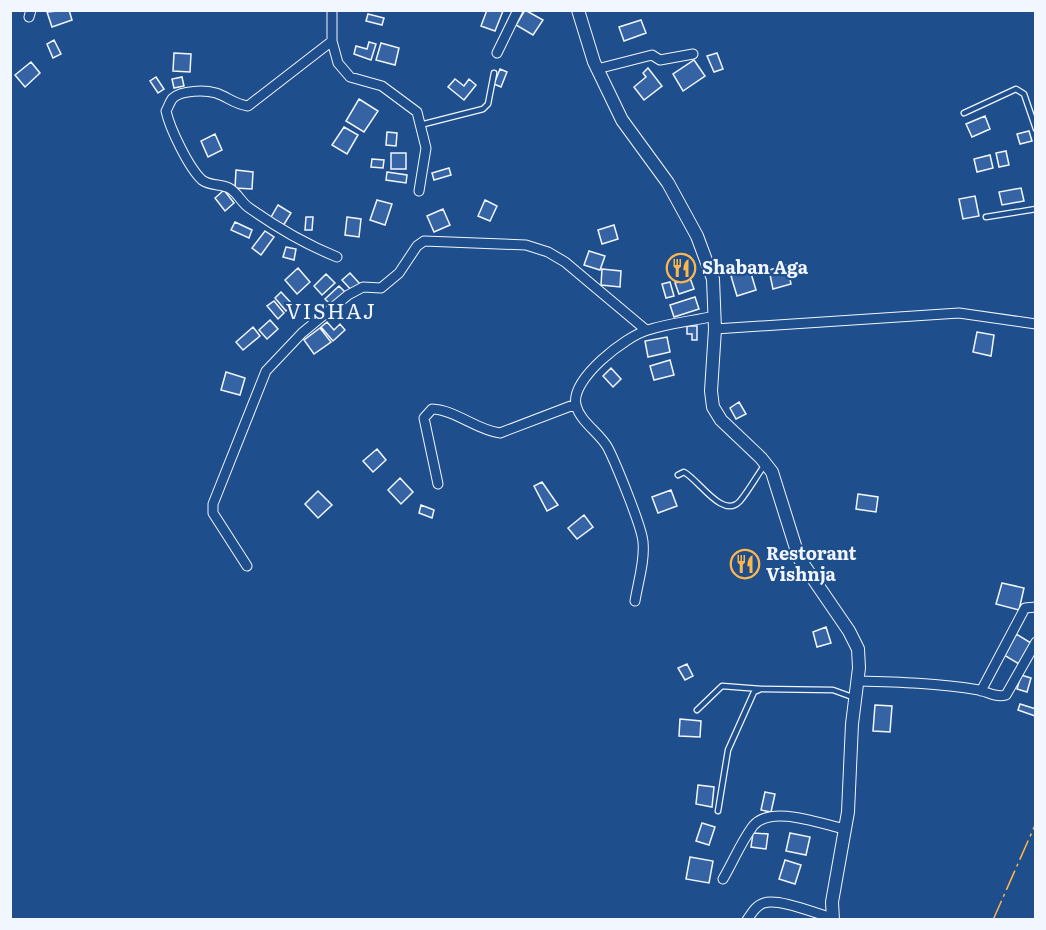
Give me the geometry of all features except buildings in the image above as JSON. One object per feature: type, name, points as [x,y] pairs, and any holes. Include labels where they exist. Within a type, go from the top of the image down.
[{"type":"main road","points":[[578,10],[597,69],[622,120],[668,183],[698,236],[713,279],[715,323],[711,391],[713,407],[721,420],[765,464],[779,489],[799,558],[849,631],[858,649],[845,829],[832,902],[833,919]]},
{"type":"street","points":[[332,10],[332,41],[338,63],[350,77],[382,86],[417,112],[426,148],[419,191]]},
{"type":"street","points":[[497,53],[518,10]]},
{"type":"street","points":[[332,41],[248,106],[233,104],[217,93],[200,91],[187,92],[173,98],[166,111],[171,133],[202,180],[228,187],[248,207],[284,231],[337,257]]},
{"type":"street","points":[[597,69],[652,55],[660,60],[693,54]]},
{"type":"street","points":[[247,566],[213,513],[213,504],[266,370],[302,333],[348,295],[363,287],[381,288],[399,273],[417,246],[424,241],[526,245],[548,252],[565,262],[646,330]]},
{"type":"street","points":[[635,601],[643,557],[643,540],[609,449],[583,418],[576,404],[578,389],[589,371],[611,352],[646,330],[715,323],[959,313],[1035,324]]},
{"type":"street","points":[[438,484],[424,417],[432,409],[441,410],[488,432],[500,433],[576,404]]},
{"type":"street","points":[[981,691],[1025,608],[1035,607]]},
{"type":"street","points":[[857,681],[921,683],[981,691],[1000,696],[1006,694],[1035,642]]},
{"type":"street","points":[[723,879],[753,826],[761,819],[781,815],[845,829]]},
{"type":"street","points":[[747,920],[755,908],[764,903],[777,903],[833,919]]},
{"type":"lane","points":[[420,125],[483,109],[488,104],[494,73]]},
{"type":"lane","points":[[964,113],[1016,89],[1024,94],[1035,129]]},
{"type":"lane","points":[[986,217],[1035,209]]},
{"type":"lane","points":[[678,475],[684,472],[692,476],[722,505],[730,506],[739,502],[765,464]]},
{"type":"lane","points":[[698,710],[722,686],[833,690],[855,698]]},
{"type":"lane","points":[[718,811],[728,750],[754,692],[761,689]]},
{"type":"power","points":[[993,920],[1036,823]]},
{"type":"place","name":"Shaban Aga","points":[[681,268]]},
{"type":"place","name":"Restorant Vishnja","points":[[745,564]]},
{"type":"district","name":"VISHAJ","points":[[331,312]]}]
